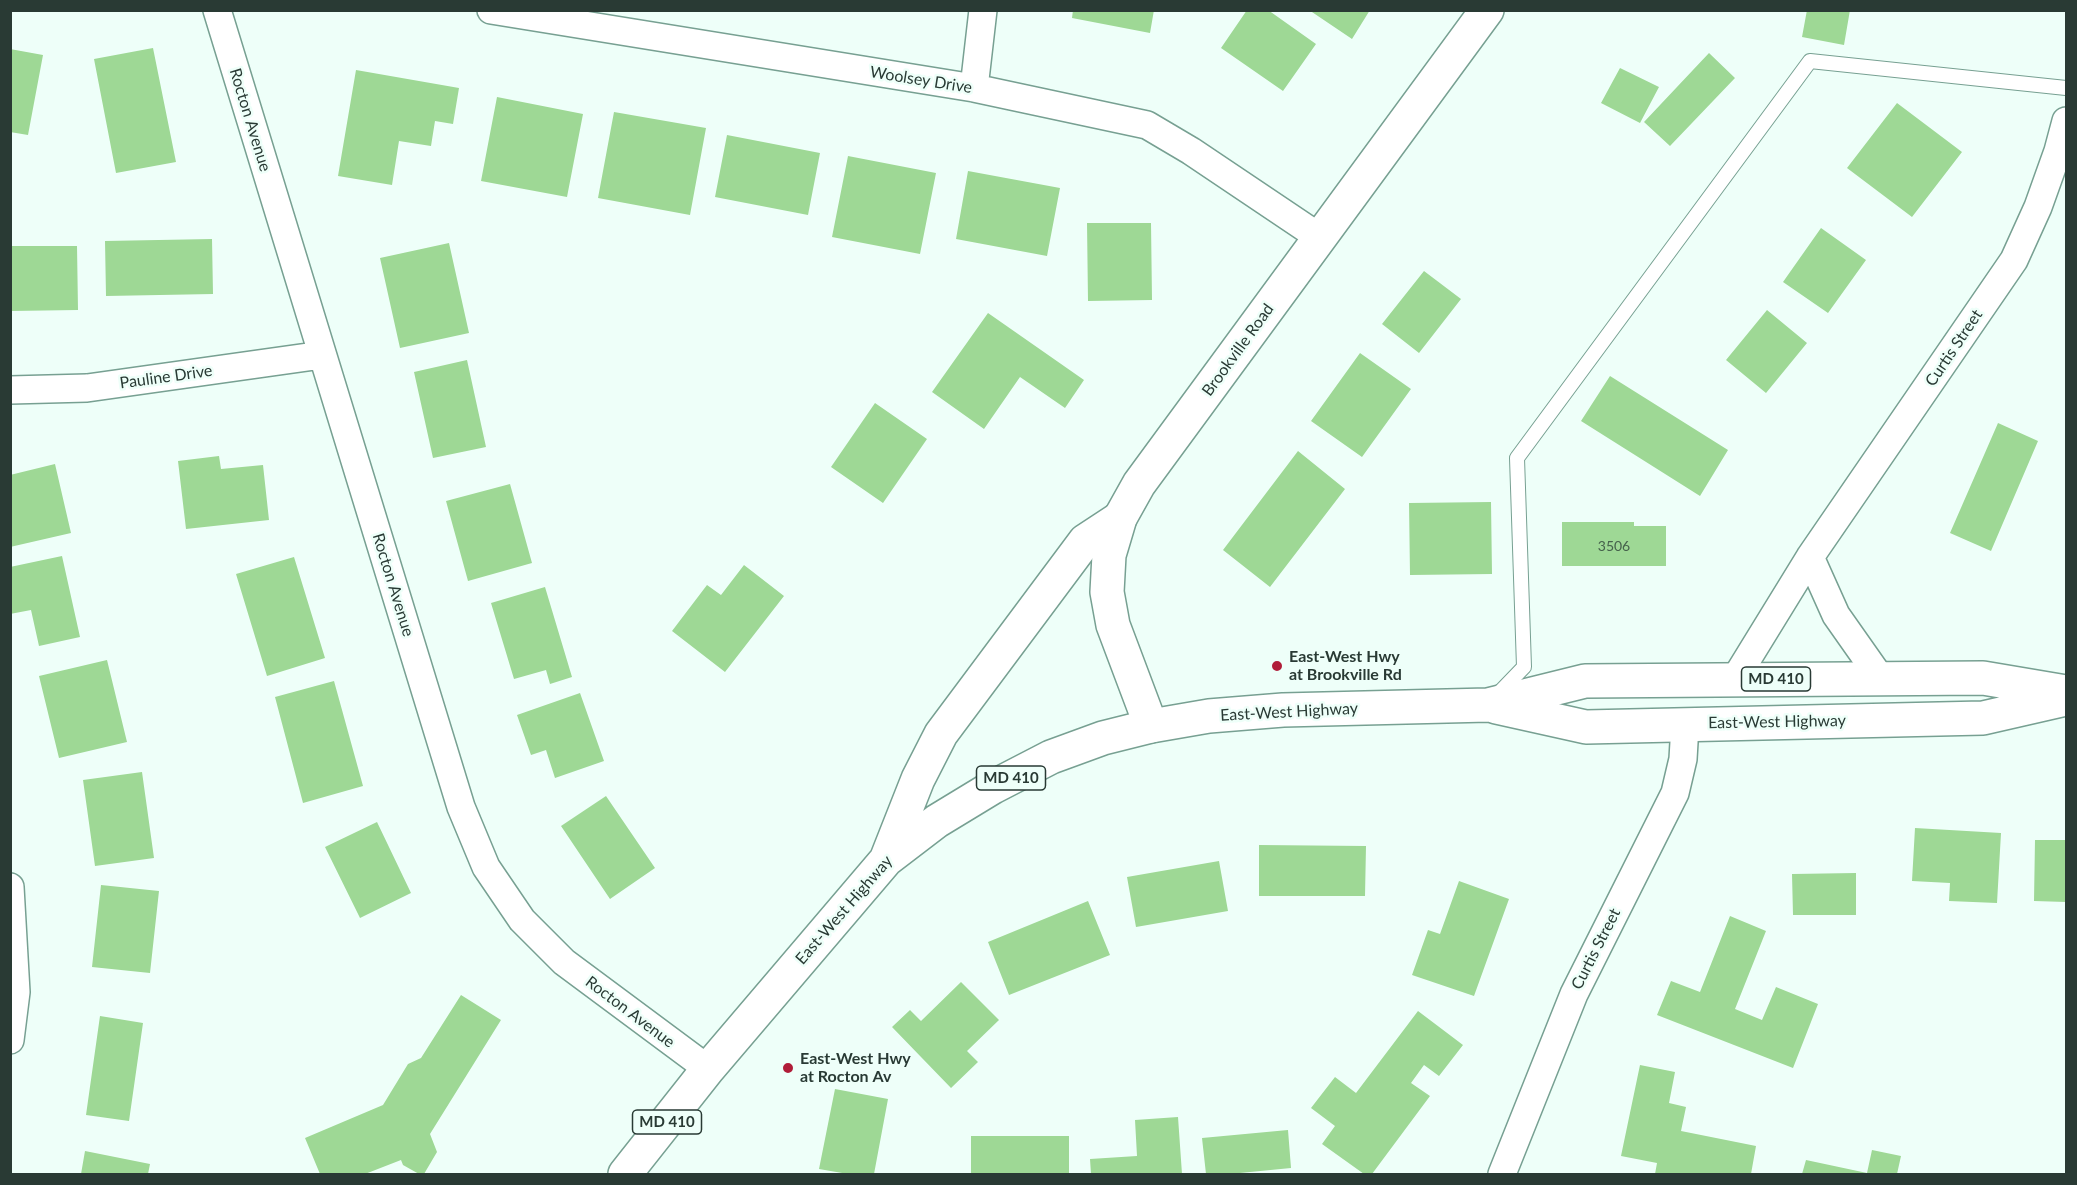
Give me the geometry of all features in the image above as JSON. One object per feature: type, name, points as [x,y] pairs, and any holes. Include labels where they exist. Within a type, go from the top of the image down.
[{"type":"main road","name":"Brookville Road","points":[[1151,726],[1113,625],[1107,592],[1109,555],[1120,518],[1139,484],[1487,10]]},
{"type":"main road","points":[[886,860],[918,779],[941,734],[1085,541],[1120,518]]},
{"type":"main road","name":"East-West Highway","points":[[625,1174],[708,1069],[886,860],[937,822],[993,787],[1051,757],[1103,738],[1151,726],[1209,716],[1283,710],[1488,705],[1585,681],[1983,678],[2067,692]]},
{"type":"main road","name":"East-West Highway","points":[[1488,705],[1586,727],[1983,718],[2067,699]]},
{"type":"street","name":"Rocton Avenue","points":[[217,10],[461,807],[486,867],[522,920],[564,962],[708,1069]]},
{"type":"street","name":"Woolsey Drive","points":[[491,10],[974,88],[1147,125],[1191,150],[1319,237]]},
{"type":"street","points":[[974,88],[983,10]]},
{"type":"street","name":"Curtis Street","points":[[1735,679],[1810,558],[2014,260],[2038,207],[2067,122]]},
{"type":"street","name":"Pauline Drive","points":[[10,390],[87,388],[322,355]]},
{"type":"street","points":[[1810,558],[1836,615],[1881,679]]},
{"type":"street","name":"Curtis Street","points":[[1502,1174],[1574,994],[1675,793],[1683,759],[1685,724]]},
{"type":"street","points":[[10,887],[16,992],[10,1040]]},
{"type":"lane","points":[[1488,705],[1524,667],[1517,458],[1810,61],[2067,88]]},
{"type":"building","points":[[1073,10],[1154,10],[1150,33],[1072,18]]},
{"type":"building","points":[[1247,10],[1268,10],[1316,44],[1283,91],[1221,48]]},
{"type":"building","points":[[1309,10],[1370,10],[1352,39]]},
{"type":"building","points":[[1807,10],[1850,10],[1844,45],[1802,37]]},
{"type":"building","points":[[153,48],[176,162],[116,173],[94,59]]},
{"type":"building","points":[[10,49],[43,55],[28,135],[10,132]]},
{"type":"building","points":[[1709,53],[1735,78],[1670,146],[1644,122]]},
{"type":"building","points":[[1620,68],[1659,87],[1640,123],[1601,103]]},
{"type":"building","points":[[356,70],[459,88],[453,124],[435,121],[431,146],[399,141],[392,185],[338,176]]},
{"type":"building","points":[[497,97],[583,114],[567,197],[481,181]]},
{"type":"building","points":[[1897,103],[1962,152],[1912,217],[1847,168]]},
{"type":"building","points":[[614,112],[706,128],[690,215],[598,198]]},
{"type":"building","points":[[727,135],[820,153],[808,215],[715,197]]},
{"type":"building","points":[[848,156],[936,173],[920,254],[832,237]]},
{"type":"building","points":[[968,171],[1060,188],[1047,256],[956,239]]},
{"type":"building","points":[[1087,223],[1151,223],[1152,300],[1088,301]]},
{"type":"building","points":[[1821,228],[1866,260],[1828,313],[1783,282]]},
{"type":"building","points":[[212,239],[213,294],[106,296],[105,241]]},
{"type":"building","points":[[449,243],[469,333],[400,348],[380,258]]},
{"type":"building","points":[[10,246],[77,246],[78,310],[10,311]]},
{"type":"building","points":[[1424,271],[1461,299],[1419,353],[1382,324]]},
{"type":"building","points":[[1767,310],[1807,343],[1766,393],[1726,360]]},
{"type":"building","points":[[988,313],[1084,380],[1065,408],[1020,377],[984,429],[932,392]]},
{"type":"building","points":[[1360,353],[1411,389],[1362,457],[1311,421]]},
{"type":"building","points":[[467,360],[486,447],[433,458],[414,372]]},
{"type":"building","points":[[1610,376],[1728,450],[1700,496],[1581,421]]},
{"type":"building","points":[[875,403],[927,439],[883,503],[831,467]]},
{"type":"building","points":[[1998,423],[2038,441],[1991,551],[1950,533]]},
{"type":"building","points":[[1298,451],[1345,489],[1270,587],[1223,550]]},
{"type":"building","points":[[219,456],[221,469],[263,465],[269,520],[186,529],[178,461]]},
{"type":"building","points":[[55,464],[71,533],[10,547],[10,475]]},
{"type":"building","points":[[510,484],[532,563],[468,581],[446,501]]},
{"type":"building","points":[[1491,502],[1492,574],[1410,575],[1409,503]]},
{"type":"building","points":[[1562,522],[1634,522],[1634,526],[1666,526],[1666,566],[1562,566]]},
{"type":"building","points":[[62,556],[80,637],[39,646],[31,610],[10,614],[10,567]]},
{"type":"building","points":[[294,557],[325,658],[267,676],[236,574]]},
{"type":"building","points":[[744,565],[784,596],[725,672],[672,631],[707,585],[721,595]]},
{"type":"building","points":[[545,587],[572,677],[550,684],[546,670],[514,679],[491,603]]},
{"type":"building","points":[[107,660],[127,742],[59,758],[39,676]]},
{"type":"building","points":[[334,681],[363,786],[303,803],[275,697]]},
{"type":"building","points":[[580,693],[604,761],[555,778],[546,750],[531,755],[517,715]]},
{"type":"building","points":[[142,772],[154,858],[95,866],[83,780]]},
{"type":"building","points":[[606,796],[655,868],[610,899],[561,826]]},
{"type":"building","points":[[377,822],[411,893],[360,918],[325,847]]},
{"type":"building","points":[[1915,828],[2001,833],[1997,903],[1949,901],[1950,883],[1912,881]]},
{"type":"building","points":[[2035,840],[2066,840],[2066,902],[2034,901]]},
{"type":"building","points":[[1259,845],[1366,846],[1365,896],[1259,896]]},
{"type":"building","points":[[1219,861],[1228,911],[1136,927],[1127,877]]},
{"type":"building","points":[[1856,873],[1856,915],[1793,915],[1792,874]]},
{"type":"building","points":[[1459,881],[1509,899],[1474,996],[1412,975],[1428,930],[1440,934]]},
{"type":"building","points":[[101,885],[159,891],[150,973],[92,967]]},
{"type":"building","points":[[1088,901],[1110,955],[1009,995],[988,942]]},
{"type":"building","points":[[1730,916],[1766,931],[1735,1009],[1762,1020],[1776,987],[1818,1004],[1793,1068],[1657,1015],[1671,981],[1700,992]]},
{"type":"building","points":[[961,982],[999,1020],[967,1051],[978,1062],[951,1088],[892,1027],[910,1010],[921,1021]]},
{"type":"building","points":[[461,995],[501,1020],[430,1134],[437,1152],[424,1174],[419,1174],[403,1165],[401,1160],[365,1174],[320,1174],[305,1138],[383,1105],[408,1064],[421,1058]]},
{"type":"building","points":[[1418,1011],[1463,1045],[1439,1076],[1424,1065],[1411,1083],[1430,1096],[1372,1174],[1364,1174],[1322,1144],[1335,1126],[1311,1108],[1335,1077],[1356,1093]]},
{"type":"building","points":[[100,1016],[143,1023],[129,1121],[86,1115]]},
{"type":"building","points":[[1640,1065],[1675,1072],[1669,1103],[1686,1107],[1681,1131],[1756,1146],[1751,1174],[1655,1174],[1657,1163],[1621,1156]]},
{"type":"building","points":[[835,1089],[888,1099],[874,1174],[848,1174],[819,1169]]},
{"type":"building","points":[[1178,1117],[1182,1174],[1091,1174],[1090,1159],[1137,1156],[1135,1120]]},
{"type":"building","points":[[1288,1130],[1291,1168],[1240,1174],[1206,1174],[1202,1138]]},
{"type":"building","points":[[971,1136],[1069,1136],[1069,1174],[971,1174]]},
{"type":"building","points":[[1872,1150],[1901,1156],[1897,1174],[1802,1174],[1806,1160],[1867,1173]]},
{"type":"building","points":[[85,1151],[150,1164],[148,1174],[81,1174]]},
{"type":"place","name":"East-West Hwy at Brookville Rd","points":[[1277,666]]},
{"type":"place","name":"East-West Hwy at Rocton Av","points":[[788,1068]]}]
